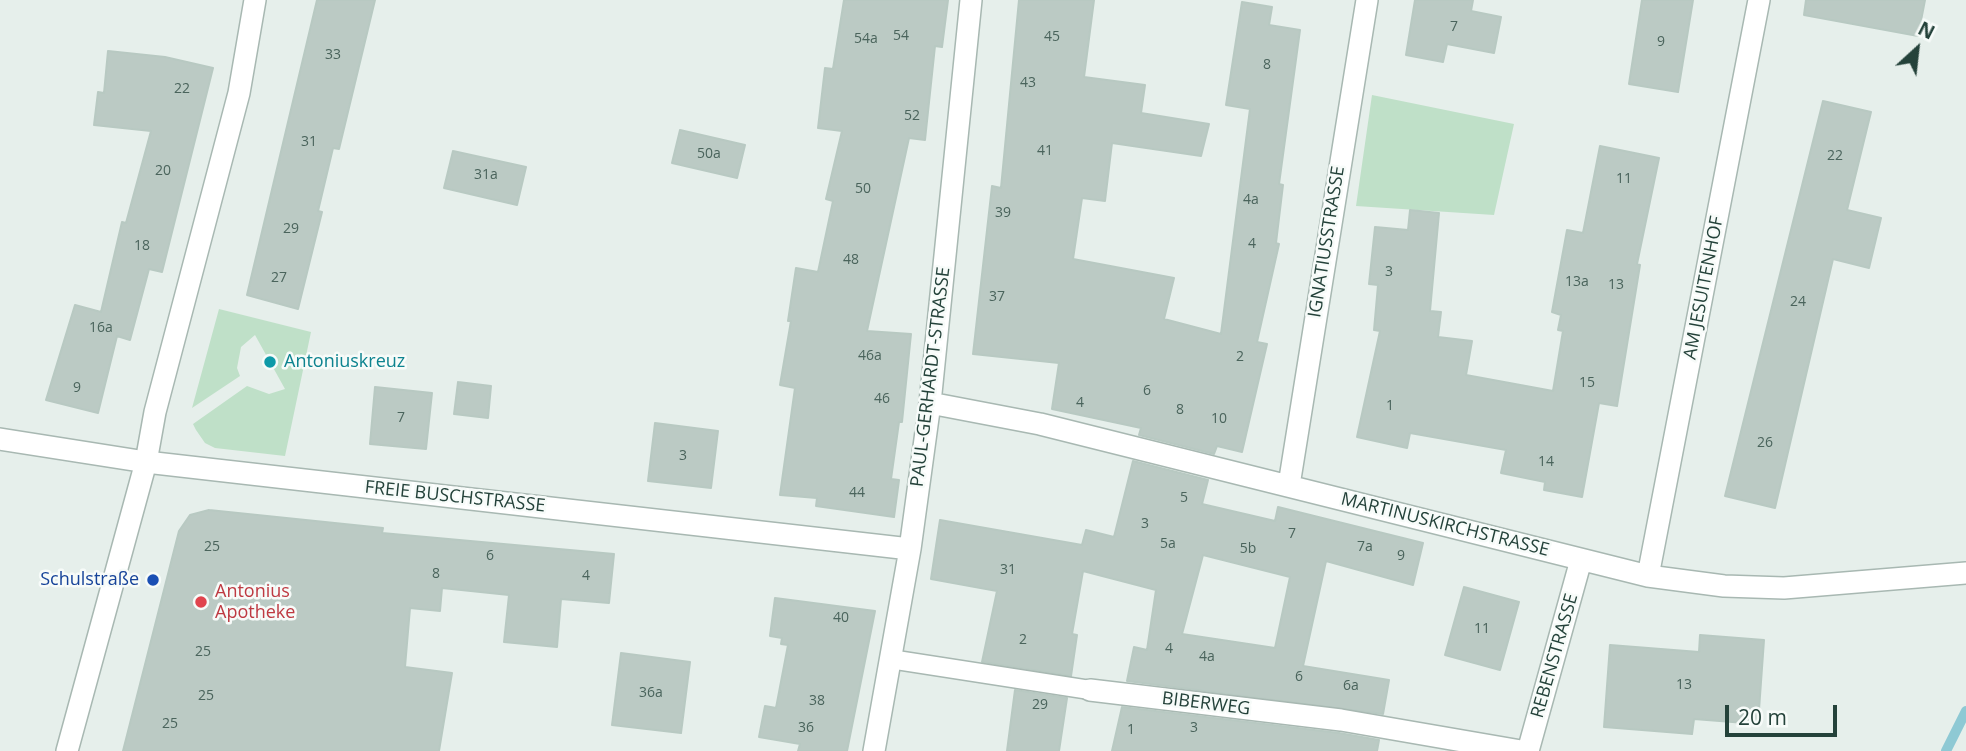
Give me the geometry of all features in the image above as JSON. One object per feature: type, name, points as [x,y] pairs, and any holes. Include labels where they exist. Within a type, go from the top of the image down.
[{"type":"street","points":[[67,751],[146,463],[155,412],[239,93],[255,0]]},
{"type":"street","name":"PAUL-GERHARDT-STRASSE","points":[[874,751],[910,549],[930,403],[971,0]]},
{"type":"street","name":"IGNATIUSSTRASSE","points":[[1289,485],[1367,0]]},
{"type":"street","name":"AM JESUITENHOF","points":[[1648,576],[1759,0]]},
{"type":"street","name":"MARTINUSKIRCHSTRASSE","points":[[930,403],[1040,424],[1648,576],[1724,586],[1784,588],[1966,573]]},
{"type":"street","name":"FREIE BUSCHSTRASSE","points":[[0,439],[146,463],[910,549]]},
{"type":"street","name":"REBENSTRASSE","points":[[1528,751],[1581,560]]},
{"type":"street","name":"BIBERWEG","points":[[1090,690],[1341,720],[1521,751]]},
{"type":"lane","name":"BIBERWEG","points":[[890,659],[1090,690]]},
{"type":"green space","points":[[1372,95],[1514,124],[1494,215],[1356,206]]},
{"type":"green space","points":[[219,309],[311,332],[285,456],[215,448],[205,443],[193,424],[247,386],[269,394],[285,389],[255,335],[241,347],[237,368],[240,376],[192,408]]},
{"type":"building","points":[[317,0],[375,0],[339,149],[333,148],[318,211],[322,212],[298,309],[247,295]]},
{"type":"building","points":[[844,0],[948,0],[942,47],[935,46],[925,140],[909,138],[867,331],[911,334],[902,422],[899,422],[891,479],[899,480],[894,517],[816,506],[817,498],[780,495],[795,388],[780,385],[791,321],[788,321],[796,268],[818,272],[833,201],[826,199],[842,131],[818,128],[825,68],[833,69]]},
{"type":"building","points":[[1019,0],[1094,0],[1084,77],[1145,85],[1141,113],[1209,124],[1201,156],[1112,143],[1105,201],[1082,198],[1073,259],[1174,278],[1164,319],[1221,334],[1250,109],[1226,105],[1242,2],[1272,7],[1269,25],[1300,30],[1279,184],[1283,185],[1276,243],[1279,244],[1257,342],[1267,344],[1242,452],[1217,446],[1214,454],[1139,435],[1141,428],[1052,409],[1059,363],[973,354],[992,186],[1001,188]]},
{"type":"building","points":[[1415,0],[1473,0],[1471,11],[1501,17],[1494,53],[1447,44],[1443,62],[1406,55]]},
{"type":"building","points":[[1642,0],[1693,0],[1678,92],[1629,84]]},
{"type":"building","points":[[1806,0],[1925,0],[1918,36],[1804,15]]},
{"type":"building","points":[[108,51],[165,57],[213,68],[162,272],[149,269],[130,340],[117,336],[98,413],[46,400],[75,305],[101,312],[122,222],[126,223],[151,131],[94,125],[98,92],[104,93]]},
{"type":"building","points":[[1823,101],[1871,112],[1847,210],[1881,218],[1869,268],[1833,259],[1775,508],[1725,496]]},
{"type":"building","points":[[680,130],[745,145],[737,178],[672,163]]},
{"type":"building","points":[[1600,146],[1659,158],[1637,264],[1640,265],[1617,406],[1599,403],[1582,497],[1544,490],[1545,482],[1501,473],[1506,450],[1410,433],[1407,448],[1357,437],[1380,331],[1374,330],[1378,285],[1369,284],[1375,227],[1408,230],[1410,210],[1439,213],[1430,311],[1441,312],[1438,337],[1472,341],[1466,375],[1553,391],[1563,331],[1558,330],[1561,315],[1552,312],[1567,230],[1583,233]]},
{"type":"building","points":[[453,151],[526,167],[517,205],[444,188]]},
{"type":"building","points":[[458,382],[491,386],[488,418],[454,414]]},
{"type":"building","points":[[375,387],[432,393],[426,449],[370,444]]},
{"type":"building","points":[[655,423],[718,431],[711,488],[648,481]]},
{"type":"building","points":[[1133,461],[1208,480],[1202,504],[1275,521],[1278,507],[1423,543],[1413,585],[1326,561],[1303,666],[1389,680],[1383,714],[1127,681],[1134,647],[1147,650],[1156,590],[1083,571],[1072,634],[1077,635],[1071,676],[982,662],[997,591],[931,579],[940,520],[1082,545],[1086,530],[1114,537]],"holes":[[[1203,555],[1290,577],[1275,648],[1182,634]]]},
{"type":"building","points":[[209,510],[383,528],[382,533],[614,554],[609,603],[561,599],[557,647],[504,642],[509,595],[442,588],[440,611],[410,608],[405,667],[452,673],[439,751],[123,751],[179,531],[190,515]]},
{"type":"building","points":[[1464,587],[1519,602],[1500,670],[1445,655]]},
{"type":"building","points":[[775,598],[875,611],[847,751],[798,751],[800,744],[759,737],[765,706],[776,708],[788,645],[781,644],[782,638],[770,636]]},
{"type":"building","points":[[1700,635],[1764,640],[1758,724],[1694,719],[1692,734],[1604,727],[1610,645],[1699,652]]},
{"type":"building","points":[[621,653],[690,662],[681,733],[612,725]]},
{"type":"building","points":[[1015,690],[1067,698],[1059,751],[1007,751]]},
{"type":"building","points":[[1122,707],[1379,740],[1377,751],[1112,751]]},
{"type":"waterway","points":[[1946,751],[1966,711]]},
{"type":"place","name":"Antoniuskreuz","points":[[270,362]]},
{"type":"place","name":"Schulstraße","points":[[153,580]]},
{"type":"place","name":"Antonius Apotheke","points":[[201,602]]}]
